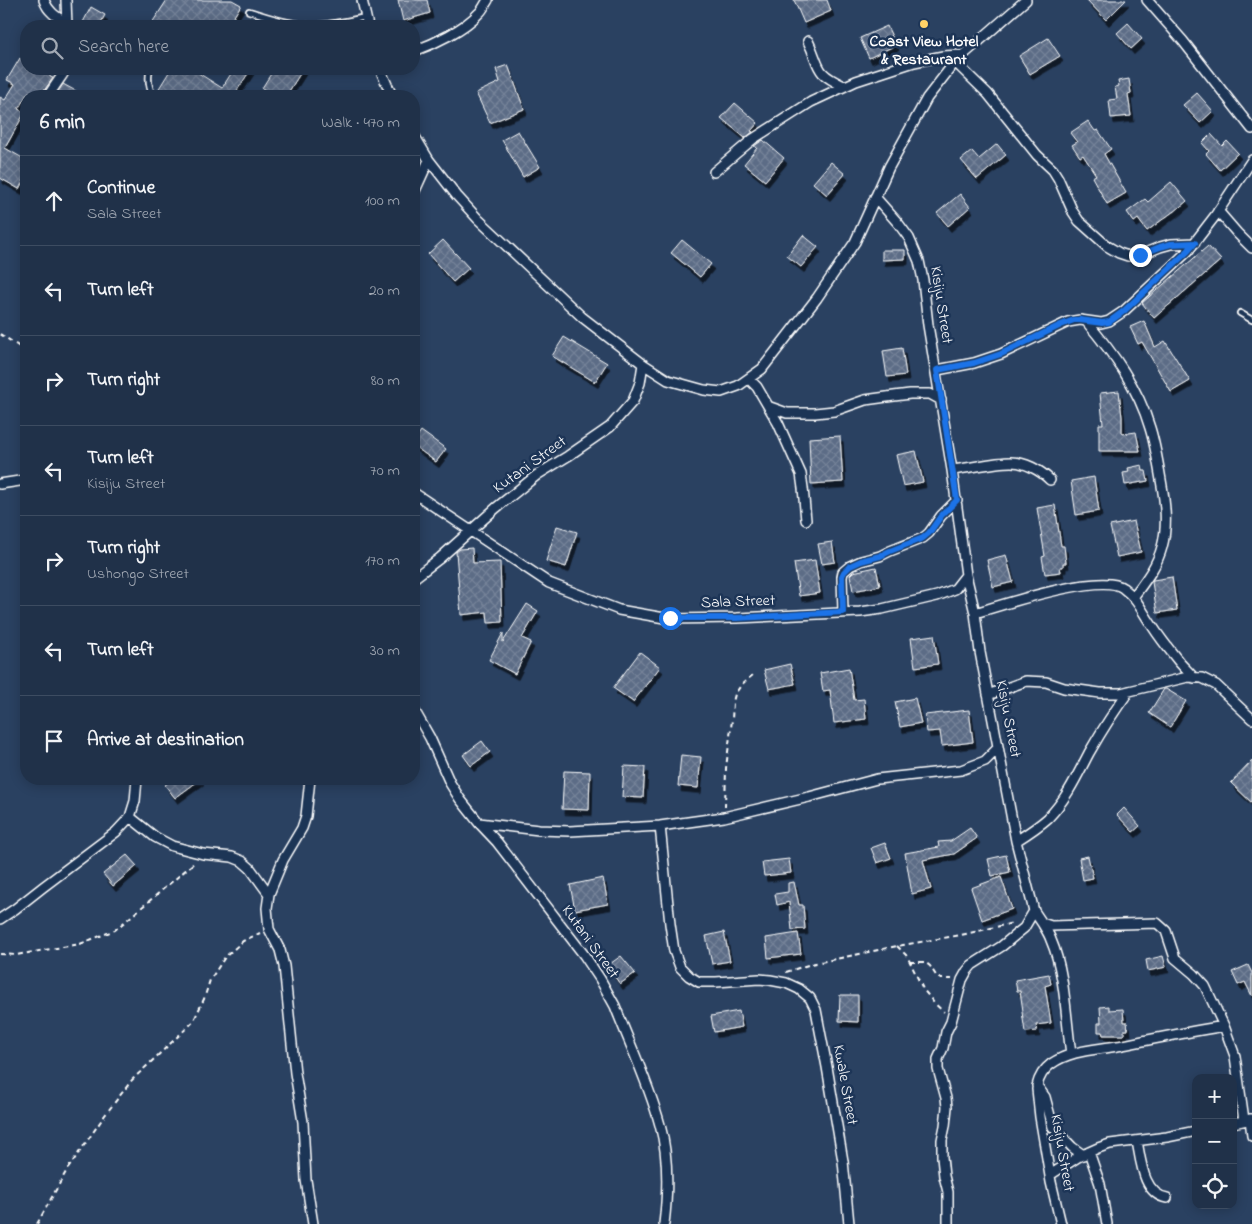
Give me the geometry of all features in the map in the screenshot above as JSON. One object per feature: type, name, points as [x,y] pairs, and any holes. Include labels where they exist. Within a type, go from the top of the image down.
[{"type":"street","points":[[44,0],[52,14],[60,20]]},
{"type":"street","points":[[66,0],[67,20]]},
{"type":"street","points":[[362,0],[367,20]]},
{"type":"street","points":[[420,49],[462,27],[480,13],[488,0]]},
{"type":"street","points":[[420,145],[457,196],[478,219],[582,317],[643,364],[668,380],[704,390],[721,392],[738,386],[762,368],[817,298],[855,242],[889,166],[927,98],[962,55],[1026,0]]},
{"type":"street","points":[[1147,0],[1183,41],[1252,129]]},
{"type":"street","points":[[808,41],[822,74],[844,86]]},
{"type":"street","points":[[714,172],[753,139],[811,102],[856,80],[914,62],[943,56],[962,55]]},
{"type":"street","points":[[955,62],[988,94],[1037,155],[1053,170],[1079,221],[1107,246],[1128,256],[1140,255],[1171,244],[1195,243]]},
{"type":"street","points":[[52,90],[62,75]]},
{"type":"street","points":[[383,75],[389,90]]},
{"type":"street","points":[[420,181],[430,160]]},
{"type":"street","points":[[937,370],[974,363],[1001,354],[1074,320],[1109,322],[1124,311],[1195,243],[1252,160]]},
{"type":"street","name":"Kisiju Street","points":[[874,197],[909,238],[919,261],[957,500],[966,575],[975,613],[980,652],[998,748],[1032,914],[1042,923],[1051,939],[1062,979],[1071,1054]]},
{"type":"street","points":[[1218,211],[1252,248]]},
{"type":"street","points":[[1086,321],[1105,343],[1125,372],[1150,428],[1159,466],[1166,519],[1162,546],[1155,566],[1134,596]]},
{"type":"street","name":"Kutani Street","points":[[420,573],[537,475],[610,427],[634,401],[640,383],[643,364]]},
{"type":"street","points":[[749,379],[757,387],[770,407],[801,474],[806,520]]},
{"type":"street","points":[[770,407],[788,413],[808,413],[834,411],[865,400],[910,394],[930,394],[941,400]]},
{"type":"street","points":[[952,470],[1012,462],[1028,466],[1043,473],[1050,480]]},
{"type":"street","points":[[0,484],[20,481]]},
{"type":"street","name":"Sala Street","points":[[420,497],[549,582],[619,610],[670,618],[737,618],[882,610],[937,596],[955,589],[966,575]]},
{"type":"street","points":[[843,612],[842,576],[850,566],[923,538],[957,500]]},
{"type":"street","points":[[975,613],[1068,587],[1111,584],[1121,586],[1134,596],[1152,626],[1194,678]]},
{"type":"street","points":[[988,695],[1026,681],[1046,682],[1064,688],[1100,693],[1122,693],[1188,677],[1202,678],[1216,685],[1251,714]]},
{"type":"street","points":[[1016,841],[1048,818],[1068,793],[1090,752],[1128,691]]},
{"type":"street","name":"Kutani Street","points":[[420,720],[450,783],[460,799],[478,823],[497,842],[584,955],[600,979],[614,1006],[650,1095],[660,1126],[668,1183],[664,1224]]},
{"type":"street","points":[[478,823],[539,830],[660,826],[724,816],[809,797],[877,779],[961,770],[986,761],[998,748]]},
{"type":"street","points":[[0,919],[116,832],[130,816],[135,801],[136,785]]},
{"type":"street","points":[[309,785],[306,816],[302,828],[283,860],[269,894],[267,908],[269,929],[280,950],[284,966],[295,1073],[303,1122],[306,1180],[313,1224]]},
{"type":"street","points":[[130,816],[155,837],[172,846],[204,854],[232,857],[242,861],[250,868],[269,894]]},
{"type":"street","name":"Kwale Street","points":[[660,826],[670,924],[674,951],[680,967],[689,976],[700,982],[759,978],[786,983],[799,989],[810,998],[816,1010],[843,1161],[849,1224]]},
{"type":"street","points":[[948,1224],[948,1192],[942,1157],[946,1098],[938,1069],[938,1059],[966,971],[1014,937],[1024,928],[1032,914]]},
{"type":"street","points":[[1042,923],[1051,926],[1156,923],[1166,931],[1175,958],[1194,974],[1204,986],[1224,1026],[1235,1056],[1252,1136]]},
{"type":"street","points":[[1107,1224],[1100,1184],[1086,1153],[1072,1147],[1053,1127],[1045,1097],[1037,1086],[1039,1077],[1052,1064],[1081,1051],[1224,1026]]},
{"type":"street","name":"Kisiju Street","points":[[1037,1086],[1040,1117],[1050,1175],[1061,1224]]},
{"type":"street","points":[[1050,1175],[1086,1153],[1110,1144],[1192,1132]]},
{"type":"street","points":[[1136,1141],[1144,1175],[1149,1186],[1161,1197],[1167,1198]]},
{"type":"lane","points":[[249,10],[275,20]]},
{"type":"lane","points":[[350,20],[366,17]]},
{"type":"lane","points":[[148,75],[151,90]]},
{"type":"lane","points":[[1240,313],[1252,320]]},
{"type":"path","points":[[0,334],[20,347]]},
{"type":"path","points":[[724,816],[726,768],[733,702],[735,694],[742,684],[754,674]]},
{"type":"path","points":[[0,954],[16,955],[80,944],[116,930],[204,854]]},
{"type":"path","points":[[787,972],[811,964],[896,946],[961,935],[1032,914]]},
{"type":"path","points":[[37,1224],[68,1170],[104,1115],[132,1080],[193,1022],[204,999],[210,980],[225,957],[243,941],[269,929]]},
{"type":"path","points":[[896,946],[906,955],[923,989],[937,1007],[952,1018]]},
{"type":"path","points":[[910,962],[927,963],[937,977],[941,979],[962,980]]},
{"type":"building","points":[[167,0],[232,0],[241,5],[232,20],[154,20]]},
{"type":"building","points":[[398,0],[427,0],[430,13],[403,20]]},
{"type":"building","points":[[794,0],[827,0],[831,11],[804,23]]},
{"type":"building","points":[[1087,0],[1126,0],[1106,20]]},
{"type":"building","points":[[91,7],[105,15],[102,20],[84,20]]},
{"type":"building","points":[[1128,23],[1142,39],[1131,49],[1117,33]]},
{"type":"building","points":[[887,26],[896,45],[869,58],[860,38]]},
{"type":"building","points":[[1048,38],[1060,56],[1030,74],[1019,56]]},
{"type":"building","points":[[20,58],[20,75],[50,75],[53,78],[44,90],[20,90],[20,106],[18,109],[20,110],[20,121],[5,148],[20,157],[19,189],[0,178],[0,97],[5,100],[15,84],[7,80]]},
{"type":"building","points":[[508,65],[524,109],[490,123],[476,93],[500,82],[496,69]]},
{"type":"building","points":[[167,75],[201,75],[222,88],[230,75],[247,75],[237,90],[158,90]]},
{"type":"building","points":[[270,75],[299,75],[290,90],[266,90],[262,88]]},
{"type":"building","points":[[1129,79],[1131,93],[1128,94],[1131,116],[1111,118],[1109,100],[1117,99],[1115,87],[1119,86],[1118,81]]},
{"type":"building","points":[[63,84],[74,90],[59,90]]},
{"type":"building","points":[[1197,93],[1213,111],[1200,123],[1183,105]]},
{"type":"building","points":[[735,103],[758,123],[751,131],[753,132],[745,138],[721,118]]},
{"type":"building","points":[[1088,121],[1095,131],[1098,130],[1111,149],[1104,154],[1126,193],[1107,204],[1092,177],[1096,175],[1083,155],[1080,157],[1072,145],[1077,142],[1070,133]]},
{"type":"building","points":[[518,131],[540,167],[523,177],[502,140]]},
{"type":"building","points":[[1211,134],[1222,146],[1227,141],[1238,153],[1220,170],[1206,154],[1209,151],[1202,143]]},
{"type":"building","points":[[763,140],[784,158],[765,181],[744,164],[757,148],[754,146]]},
{"type":"building","points":[[997,144],[1006,155],[977,179],[961,160],[972,151],[979,159]]},
{"type":"building","points":[[831,162],[845,174],[827,195],[813,183]]},
{"type":"building","points":[[1171,182],[1187,201],[1147,231],[1138,219],[1134,222],[1127,212],[1145,199],[1148,202]]},
{"type":"building","points":[[960,194],[970,207],[948,226],[937,213]]},
{"type":"building","points":[[803,235],[818,247],[801,267],[787,256]]},
{"type":"building","points":[[443,240],[469,268],[453,282],[428,254]]},
{"type":"building","points":[[682,240],[711,264],[700,277],[671,253]]},
{"type":"building","points":[[1208,246],[1221,260],[1154,318],[1142,303]]},
{"type":"building","points":[[882,250],[905,250],[905,259],[882,260]]},
{"type":"building","points":[[1144,321],[1155,347],[1165,341],[1190,381],[1171,392],[1142,342],[1138,344],[1130,327]]},
{"type":"building","points":[[564,337],[607,363],[595,382],[552,356]]},
{"type":"building","points":[[902,348],[906,375],[887,377],[883,351]]},
{"type":"building","points":[[1119,391],[1122,434],[1136,432],[1140,451],[1099,451],[1099,424],[1103,424],[1100,393]]},
{"type":"building","points":[[421,431],[446,449],[436,462],[420,450]]},
{"type":"building","points":[[840,436],[843,482],[811,484],[809,438]]},
{"type":"building","points":[[916,451],[923,482],[903,486],[896,455]]},
{"type":"building","points":[[1142,465],[1143,471],[1146,471],[1148,481],[1125,485],[1123,473],[1129,472],[1128,468]]},
{"type":"building","points":[[1094,477],[1099,511],[1076,515],[1071,481]]},
{"type":"building","points":[[1055,505],[1061,546],[1064,546],[1066,563],[1063,563],[1063,567],[1060,567],[1061,572],[1045,574],[1042,557],[1045,556],[1037,508]]},
{"type":"building","points":[[1134,521],[1141,552],[1117,557],[1110,526]]},
{"type":"building","points":[[557,526],[577,532],[566,567],[546,561]]},
{"type":"building","points":[[832,542],[835,562],[822,564],[818,544]]},
{"type":"building","points":[[472,548],[473,563],[500,562],[502,622],[488,623],[487,612],[461,615],[456,552],[460,549]]},
{"type":"building","points":[[1006,555],[1013,582],[993,587],[987,560]]},
{"type":"building","points":[[815,560],[820,593],[799,596],[794,563]]},
{"type":"building","points":[[876,567],[880,586],[853,591],[850,575],[853,572]]},
{"type":"building","points":[[1172,577],[1177,610],[1157,613],[1152,582],[1153,580]]},
{"type":"building","points":[[527,604],[538,611],[522,638],[531,642],[515,674],[489,660],[503,633],[503,642]]},
{"type":"building","points":[[934,635],[938,664],[915,667],[911,638]]},
{"type":"building","points":[[640,652],[660,667],[633,702],[613,688]]},
{"type":"building","points":[[790,664],[795,684],[769,689],[764,670]]},
{"type":"building","points":[[849,668],[854,700],[864,699],[866,719],[834,723],[830,690],[823,691],[820,673]]},
{"type":"building","points":[[1164,689],[1186,701],[1170,727],[1149,713]]},
{"type":"building","points":[[915,698],[921,723],[900,727],[895,702]]},
{"type":"building","points":[[969,710],[973,742],[942,746],[940,731],[927,732],[925,715]]},
{"type":"building","points":[[482,741],[490,752],[471,766],[463,755]]},
{"type":"building","points":[[681,755],[701,757],[698,788],[678,786]]},
{"type":"building","points":[[1252,761],[1252,803],[1231,783]]},
{"type":"building","points":[[624,766],[645,767],[643,798],[622,797]]},
{"type":"building","points":[[564,771],[590,772],[589,810],[562,809]]},
{"type":"building","points":[[165,785],[193,785],[175,798]]},
{"type":"building","points":[[1124,808],[1140,826],[1133,832],[1117,815]]},
{"type":"building","points":[[970,828],[977,838],[954,854],[923,860],[931,889],[912,894],[905,853],[939,847],[938,842],[951,841]]},
{"type":"building","points":[[885,843],[891,858],[877,863],[871,848]]},
{"type":"building","points":[[127,855],[137,866],[113,886],[103,874]]},
{"type":"building","points":[[1006,855],[1010,872],[992,876],[988,859]]},
{"type":"building","points":[[1088,856],[1093,878],[1083,880],[1079,858]]},
{"type":"building","points":[[789,859],[791,873],[764,876],[762,862]]},
{"type":"building","points":[[1001,877],[1012,909],[982,920],[971,888]]},
{"type":"building","points":[[603,878],[608,904],[575,910],[570,885]]},
{"type":"building","points":[[794,882],[799,905],[803,905],[805,929],[792,930],[789,902],[777,905],[775,894],[788,892],[788,883]]},
{"type":"building","points":[[724,932],[730,961],[712,964],[706,936]]},
{"type":"building","points":[[798,933],[801,954],[768,958],[766,938]]},
{"type":"building","points":[[621,956],[635,973],[620,984],[607,966]]},
{"type":"building","points":[[1163,956],[1166,967],[1148,971],[1146,960]]},
{"type":"building","points":[[1248,965],[1252,973],[1252,996],[1245,982],[1238,985],[1232,972]]},
{"type":"building","points":[[1049,974],[1051,984],[1045,986],[1051,1023],[1036,1025],[1037,1031],[1025,1032],[1020,991],[1017,991],[1015,980]]},
{"type":"building","points":[[840,995],[858,995],[858,1022],[839,1021]]},
{"type":"building","points":[[1109,1006],[1109,1010],[1123,1009],[1124,1022],[1127,1022],[1128,1030],[1124,1030],[1124,1035],[1103,1035],[1102,1032],[1098,1032],[1098,1023],[1101,1023],[1100,1007]]},
{"type":"building","points":[[739,1011],[742,1027],[714,1032],[711,1016]]},
{"type":"place","name":"Coast View Hotel & Restaurant","points":[[924,24]]},
{"type":"route","points":[[670,618],[737,618],[843,612],[842,576],[850,566],[923,538],[957,500],[937,370],[974,363],[1001,354],[1074,320],[1109,322],[1124,311],[1195,243],[1171,244],[1140,255]]}]
